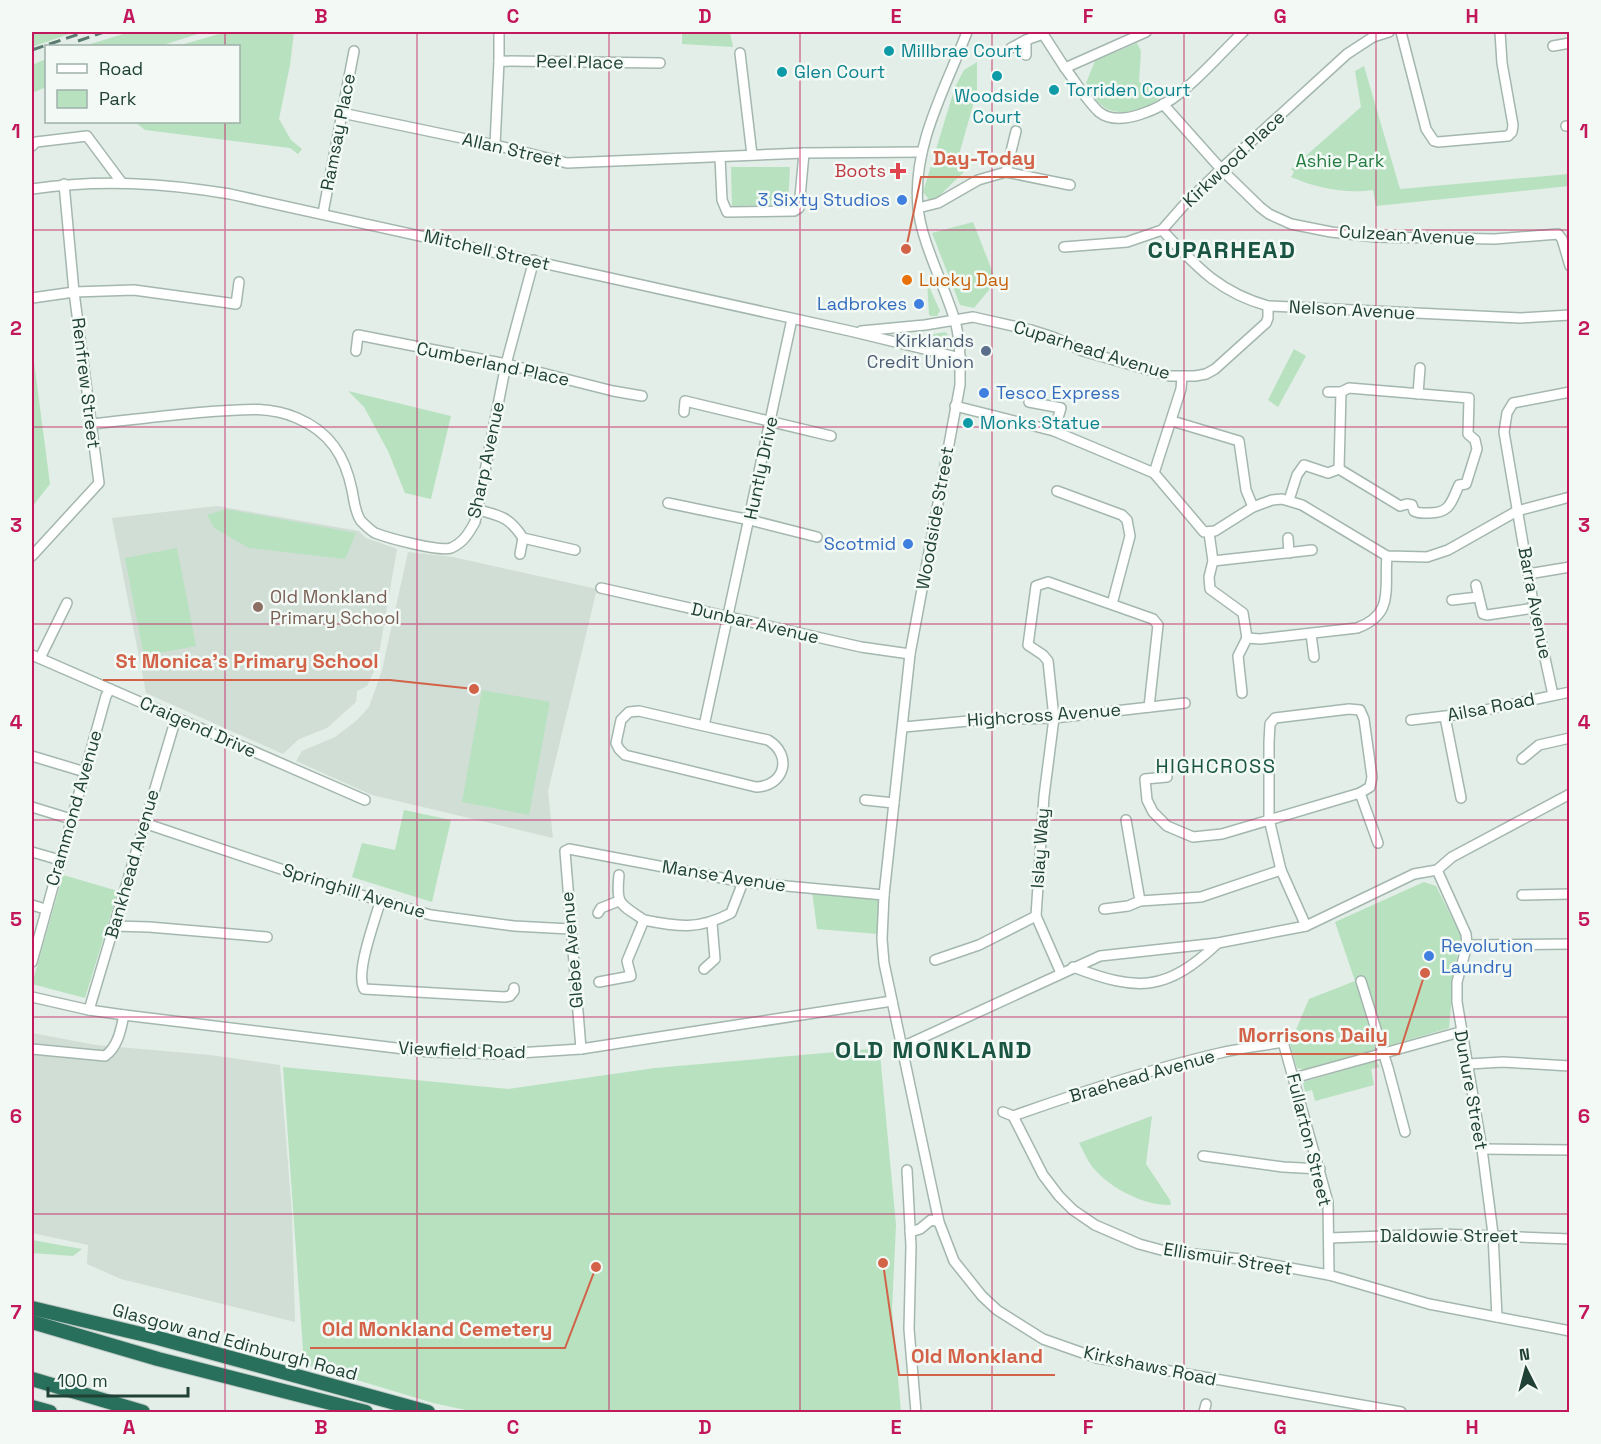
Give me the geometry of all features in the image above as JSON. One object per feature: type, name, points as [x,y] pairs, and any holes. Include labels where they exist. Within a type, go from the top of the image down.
[{"type":"highway","name":"Glasgow and Edinburgh Road","points":[[32,1308],[159,1338],[428,1413]]},
{"type":"highway","name":"Glasgow and Edinburgh Road","points":[[32,1322],[158,1359],[366,1413]]},
{"type":"highway","points":[[32,1379],[143,1413]]},
{"type":"highway","points":[[32,1407],[50,1413]]},
{"type":"street","points":[[495,145],[499,32]]},
{"type":"street","name":"Woodside Street","points":[[921,1132],[884,963],[882,939],[910,654],[960,385],[961,358],[955,321],[922,228],[918,208],[918,168],[948,76],[967,32]]},
{"type":"street","points":[[1065,68],[1146,32]]},
{"type":"street","points":[[1011,48],[1043,34],[1065,68],[1100,112],[1111,117],[1123,118],[1146,112],[1180,93],[1243,32]]},
{"type":"street","name":"Kirkwood Place","points":[[1064,247],[1127,242],[1162,230],[1221,169],[1347,54],[1373,38],[1389,32]]},
{"type":"street","points":[[1401,32],[1426,129],[1434,141],[1438,142],[1508,136],[1512,132],[1513,125],[1502,63],[1500,32]]},
{"type":"street","points":[[1026,40],[1026,54]]},
{"type":"street","points":[[1553,46],[1569,43]]},
{"type":"street","name":"Ramsay Place","points":[[323,213],[354,51]]},
{"type":"street","points":[[740,53],[752,155]]},
{"type":"street","name":"Peel Place","points":[[499,61],[660,63]]},
{"type":"street","name":"Culzean Avenue","points":[[1163,104],[1221,169],[1260,207],[1269,214],[1291,224],[1374,237],[1496,239],[1558,234],[1562,239],[1569,266]]},
{"type":"street","name":"Allan Street","points":[[342,113],[495,145],[567,163],[804,153],[922,152]]},
{"type":"street","points":[[1006,172],[1016,132]]},
{"type":"street","points":[[32,146],[36,142],[87,136],[122,183]]},
{"type":"street","points":[[720,157],[722,200],[727,212],[794,211],[799,208],[804,153]]},
{"type":"street","points":[[918,208],[938,203],[978,180],[1006,172],[1070,185]]},
{"type":"street","name":"Mitchell Street","points":[[32,189],[64,184],[122,183],[192,188],[323,213],[961,358]]},
{"type":"street","name":"Renfrew Street","points":[[32,556],[99,483],[74,292],[64,184]]},
{"type":"street","name":"Nelson Avenue","points":[[1162,230],[1198,270],[1250,301],[1268,306],[1520,318],[1569,315]]},
{"type":"street","name":"Sharp Avenue","points":[[92,424],[250,408],[274,411],[308,423],[334,445],[344,459],[358,516],[372,532],[403,541],[449,549],[467,536],[476,522],[506,364],[534,260]]},
{"type":"street","points":[[32,298],[74,292],[134,290],[236,304],[239,282]]},
{"type":"street","name":"Cuparhead Avenue","points":[[955,321],[973,317],[1032,330],[1083,351],[1170,376],[1182,377],[1206,374],[1215,369],[1266,323],[1268,306]]},
{"type":"street","name":"Huntly Drive","points":[[704,726],[792,319]]},
{"type":"street","name":"Mitchell Street","points":[[850,331],[955,321]]},
{"type":"street","name":"Cumberland Place","points":[[356,351],[358,336],[506,364],[613,392],[642,396]]},
{"type":"street","points":[[1418,394],[1420,368]]},
{"type":"street","points":[[1154,473],[1172,421],[1182,377]]},
{"type":"street","points":[[1328,392],[1341,392],[1349,388],[1468,398],[1468,434],[1475,440],[1477,448],[1466,484],[1459,485],[1450,506],[1440,513],[1419,514],[1414,511],[1412,505],[1400,506],[1339,469]]},
{"type":"street","points":[[1339,469],[1341,392]]},
{"type":"street","points":[[1517,511],[1504,432],[1508,413],[1513,403],[1520,400],[1569,392]]},
{"type":"street","points":[[684,412],[685,401],[831,436]]},
{"type":"street","points":[[1029,402],[1061,408],[1054,431]]},
{"type":"street","points":[[956,406],[1054,431],[1154,473],[1204,532],[1209,533],[1253,507],[1272,500],[1289,500],[1302,505],[1387,556],[1427,557],[1448,550],[1517,511],[1569,497]]},
{"type":"street","points":[[1172,421],[1239,441],[1246,490],[1253,507]]},
{"type":"street","points":[[1289,500],[1297,475],[1304,465],[1328,473],[1339,469]]},
{"type":"street","points":[[1057,491],[1122,515],[1127,520],[1130,536],[1112,604],[1154,619],[1158,625],[1149,707]]},
{"type":"street","points":[[668,503],[817,537]]},
{"type":"street","points":[[479,510],[504,517],[514,525],[523,538],[576,550]]},
{"type":"street","name":"Barra Avenue","points":[[1517,511],[1534,608],[1553,695]]},
{"type":"street","points":[[1209,533],[1213,561],[1209,577],[1210,589],[1243,613],[1247,638],[1238,656],[1242,693]]},
{"type":"street","points":[[520,554],[523,538]]},
{"type":"street","points":[[1288,538],[1289,553]]},
{"type":"street","points":[[1213,561],[1312,550]]},
{"type":"street","points":[[1247,638],[1311,634],[1357,628],[1371,623],[1383,608],[1386,595],[1387,556]]},
{"type":"street","points":[[1528,574],[1569,567]]},
{"type":"street","name":"Islay Way","points":[[1061,973],[1036,916],[1044,796],[1054,718],[1048,661],[1028,645],[1036,586],[1048,582],[1112,604]]},
{"type":"street","points":[[1476,585],[1481,611],[1487,615],[1534,608]]},
{"type":"street","name":"Dunbar Avenue","points":[[601,588],[861,647],[910,654]]},
{"type":"street","points":[[1452,600],[1478,597]]},
{"type":"street","points":[[36,657],[67,603]]},
{"type":"street","points":[[1311,634],[1314,657]]},
{"type":"street","name":"Craigend Drive","points":[[36,657],[365,800]]},
{"type":"street","name":"Crammond Avenue","points":[[32,962],[45,909],[110,689]]},
{"type":"street","name":"Ailsa Road","points":[[1412,720],[1445,717],[1569,692]]},
{"type":"street","name":"Highcross Avenue","points":[[904,727],[979,720],[1054,718],[1185,703]]},
{"type":"street","points":[[1167,777],[1145,779],[1148,804],[1167,826],[1186,835],[1206,837],[1222,834],[1269,819],[1360,793],[1370,787],[1372,777],[1364,719],[1360,710],[1350,709],[1275,718],[1270,724],[1269,819],[1281,870],[1306,926]]},
{"type":"street","points":[[639,711],[704,726],[768,740],[776,745],[783,759],[779,777],[772,784],[756,788],[625,755],[616,743],[621,720],[629,712],[639,711]]},
{"type":"street","points":[[1445,717],[1461,798]]},
{"type":"street","name":"Bankhead Avenue","points":[[89,1010],[176,718]]},
{"type":"street","points":[[1522,759],[1539,745],[1569,738]]},
{"type":"street","points":[[32,756],[85,772]]},
{"type":"street","points":[[1360,793],[1378,843]]},
{"type":"street","points":[[902,1047],[1100,956],[1218,943],[1306,926],[1414,874],[1437,870],[1452,856],[1569,794]]},
{"type":"street","points":[[865,800],[894,803]]},
{"type":"street","points":[[32,807],[71,819]]},
{"type":"street","points":[[1126,820],[1140,901]]},
{"type":"street","name":"Springhill Avenue","points":[[144,823],[380,902],[431,915],[514,926],[570,929]]},
{"type":"street","name":"Manse Avenue","points":[[565,851],[570,849],[743,882],[885,895]]},
{"type":"street","name":"Glebe Avenue","points":[[565,851],[582,1049]]},
{"type":"street","points":[[32,852],[60,860]]},
{"type":"street","points":[[1104,909],[1128,906],[1140,901],[1201,897],[1281,870]]},
{"type":"street","points":[[1437,870],[1463,925],[1467,945],[1569,944]]},
{"type":"street","points":[[619,875],[619,901]]},
{"type":"street","points":[[619,901],[644,920],[673,926],[712,922],[731,913],[743,882]]},
{"type":"street","points":[[1522,895],[1569,894]]},
{"type":"street","points":[[598,913],[601,908],[619,901]]},
{"type":"street","points":[[380,902],[363,962],[361,985],[364,989],[505,997],[510,996],[514,988]]},
{"type":"street","points":[[32,905],[45,909]]},
{"type":"street","points":[[935,960],[979,945],[1036,916]]},
{"type":"street","points":[[599,982],[631,976],[627,961],[644,920]]},
{"type":"street","points":[[704,969],[715,959],[712,922]]},
{"type":"street","points":[[114,926],[267,937]]},
{"type":"street","points":[[1074,967],[1110,980],[1150,984],[1164,980],[1201,959],[1218,943]]},
{"type":"street","name":"Dunure Street","points":[[1467,945],[1457,982],[1456,1002],[1482,1149],[1493,1234],[1497,1317]]},
{"type":"street","points":[[1360,981],[1406,1132]]},
{"type":"street","name":"Viewfield Road","points":[[32,997],[89,1010],[124,1015],[429,1052],[502,1054],[582,1049],[892,1001]]},
{"type":"street","points":[[32,1049],[105,1056],[110,1053],[119,1036],[124,1015]]},
{"type":"street","points":[[1294,1078],[1460,1032]]},
{"type":"street","name":"Fullarton Street","points":[[1283,1042],[1328,1202],[1329,1275]]},
{"type":"street","name":"Braehead Avenue","points":[[1013,1116],[1160,1069],[1221,1053],[1283,1042]]},
{"type":"street","points":[[1468,1064],[1503,1062],[1569,1066]]},
{"type":"street","points":[[1003,1112],[1013,1116]]},
{"type":"street","name":"Ellismuir Street","points":[[1013,1116],[1043,1175],[1059,1196],[1073,1210],[1095,1225],[1139,1244],[1165,1251],[1240,1259],[1329,1275],[1429,1304],[1569,1331]]},
{"type":"street","name":"Kirkshaws Road","points":[[921,1132],[939,1222],[954,1260],[982,1296],[997,1310],[1043,1339],[1097,1358],[1401,1413]]},
{"type":"street","points":[[1482,1149],[1569,1150]]},
{"type":"street","points":[[1203,1155],[1283,1167],[1320,1169]]},
{"type":"street","points":[[907,1170],[910,1232],[909,1329],[916,1413]]},
{"type":"street","points":[[910,1232],[920,1229],[931,1220],[939,1222]]},
{"type":"street","name":"Daldowie Street","points":[[1329,1238],[1493,1234],[1569,1239]]},
{"type":"shaded area","name":"Old Monkland Primary School","points":[[217,506],[359,531],[366,538],[397,549],[377,665],[367,686],[357,691],[356,702],[327,728],[299,739],[283,754],[146,693],[112,518]]},
{"type":"shaded area","points":[[408,552],[453,557],[597,589],[548,791],[553,838],[372,795],[296,761],[302,751],[335,737],[356,721],[369,707],[382,670]]},
{"type":"shaded area","points":[[32,1033],[96,1045],[210,1055],[280,1065],[292,1214],[295,1322],[121,1279],[87,1264],[88,1245],[32,1233]]},
{"type":"green space","points":[[32,32],[75,32],[32,47]]},
{"type":"green space","points":[[130,32],[204,32],[163,45],[87,45]]},
{"type":"green space","points":[[226,32],[294,32],[279,119],[291,140],[302,149],[298,154],[290,148],[145,130],[136,123],[240,123],[240,45],[180,45]]},
{"type":"green space","points":[[682,32],[730,32],[733,47],[682,44]]},
{"type":"green space","points":[[1137,43],[1141,51],[1139,82],[1166,95],[1133,111],[1107,109],[1097,101],[1086,83],[1095,61]]},
{"type":"green space","points":[[45,59],[45,87],[32,93],[32,65]]},
{"type":"green space","points":[[977,62],[977,91],[957,162],[967,169],[938,197],[930,201],[923,192],[955,87],[964,70]]},
{"type":"green space","name":"Ashie Park","points":[[1364,66],[1400,189],[1569,174],[1569,186],[1376,206],[1373,190],[1331,189],[1291,177],[1294,172],[1291,169],[1361,107],[1355,71]]},
{"type":"green space","points":[[731,167],[790,167],[788,205],[732,206]]},
{"type":"green space","points":[[973,222],[993,273],[989,290],[974,308],[960,305],[932,233]]},
{"type":"green space","points":[[927,282],[940,311],[937,316],[929,314]]},
{"type":"green space","points":[[945,332],[949,339],[947,347],[927,342],[928,335]]},
{"type":"green space","points":[[32,347],[50,484],[32,507]]},
{"type":"green space","points":[[1294,349],[1306,356],[1278,407],[1268,400]]},
{"type":"green space","points":[[348,391],[451,416],[431,499],[405,493],[388,451],[364,407]]},
{"type":"green space","points":[[226,509],[356,533],[345,559],[249,548],[214,528],[207,515]]},
{"type":"green space","points":[[177,548],[196,646],[144,656],[125,558]]},
{"type":"green space","points":[[482,690],[550,702],[529,815],[462,802]]},
{"type":"green space","points":[[404,810],[451,820],[432,902],[352,877],[362,843],[395,850]]},
{"type":"green space","points":[[63,875],[118,891],[85,998],[32,984]]},
{"type":"green space","points":[[1424,882],[1436,886],[1461,936],[1454,975],[1449,1028],[1306,1070],[1297,1068],[1290,1044],[1309,999],[1355,981],[1335,922]]},
{"type":"green space","points":[[812,891],[882,898],[878,934],[817,929]]},
{"type":"green space","points":[[882,1048],[880,1054],[896,1225],[892,1309],[901,1412],[475,1412],[433,1403],[304,1364],[283,1067],[508,1089],[655,1068]]},
{"type":"green space","points":[[1376,1061],[1380,1067],[1371,1069],[1374,1085],[1315,1101],[1312,1090],[1305,1092],[1303,1082]]},
{"type":"green space","points":[[1152,1116],[1146,1164],[1171,1205],[1141,1200],[1112,1185],[1094,1169],[1079,1143]]},
{"type":"green space","points":[[32,1240],[82,1249],[73,1256],[32,1253]]},
{"type":"railway","points":[[47,45],[85,32]]},
{"type":"railway","points":[[78,41],[104,32]]},
{"type":"railway","points":[[32,50],[45,46]]},
{"type":"place","name":"Millbrae Court","points":[[889,51]]},
{"type":"place","name":"Glen Court","points":[[782,72]]},
{"type":"place","name":"Woodside Court","points":[[997,76]]},
{"type":"place","name":"Torriden Court","points":[[1054,90]]},
{"type":"place","name":"Boots","points":[[898,171]]},
{"type":"place","name":"3 Sixty Studios","points":[[902,200]]},
{"type":"place","name":"Day-Today","points":[[906,249]]},
{"type":"place","name":"Lucky Day","points":[[907,280]]},
{"type":"place","name":"Ladbrokes","points":[[919,304]]},
{"type":"place","name":"Kirklands Credit Union","points":[[986,351]]},
{"type":"place","name":"Tesco Express","points":[[984,393]]},
{"type":"place","name":"Monks Statue","points":[[968,423]]},
{"type":"place","name":"Scotmid","points":[[908,544]]},
{"type":"place","name":"Old Monkland Primary School","points":[[258,607]]},
{"type":"place","name":"St Monica's Primary School","points":[[474,689]]},
{"type":"place","name":"Revolution Laundry","points":[[1429,956]]},
{"type":"place","name":"Morrisons Daily","points":[[1425,973]]},
{"type":"place","name":"Old Monkland","points":[[883,1263]]},
{"type":"place","name":"Old Monkland Cemetery","points":[[596,1267]]},
{"type":"district","name":"CUPARHEAD","points":[[1222,250]]},
{"type":"district","name":"HIGHCROSS","points":[[1216,766]]},
{"type":"district","name":"OLD MONKLAND","points":[[934,1050]]}]
